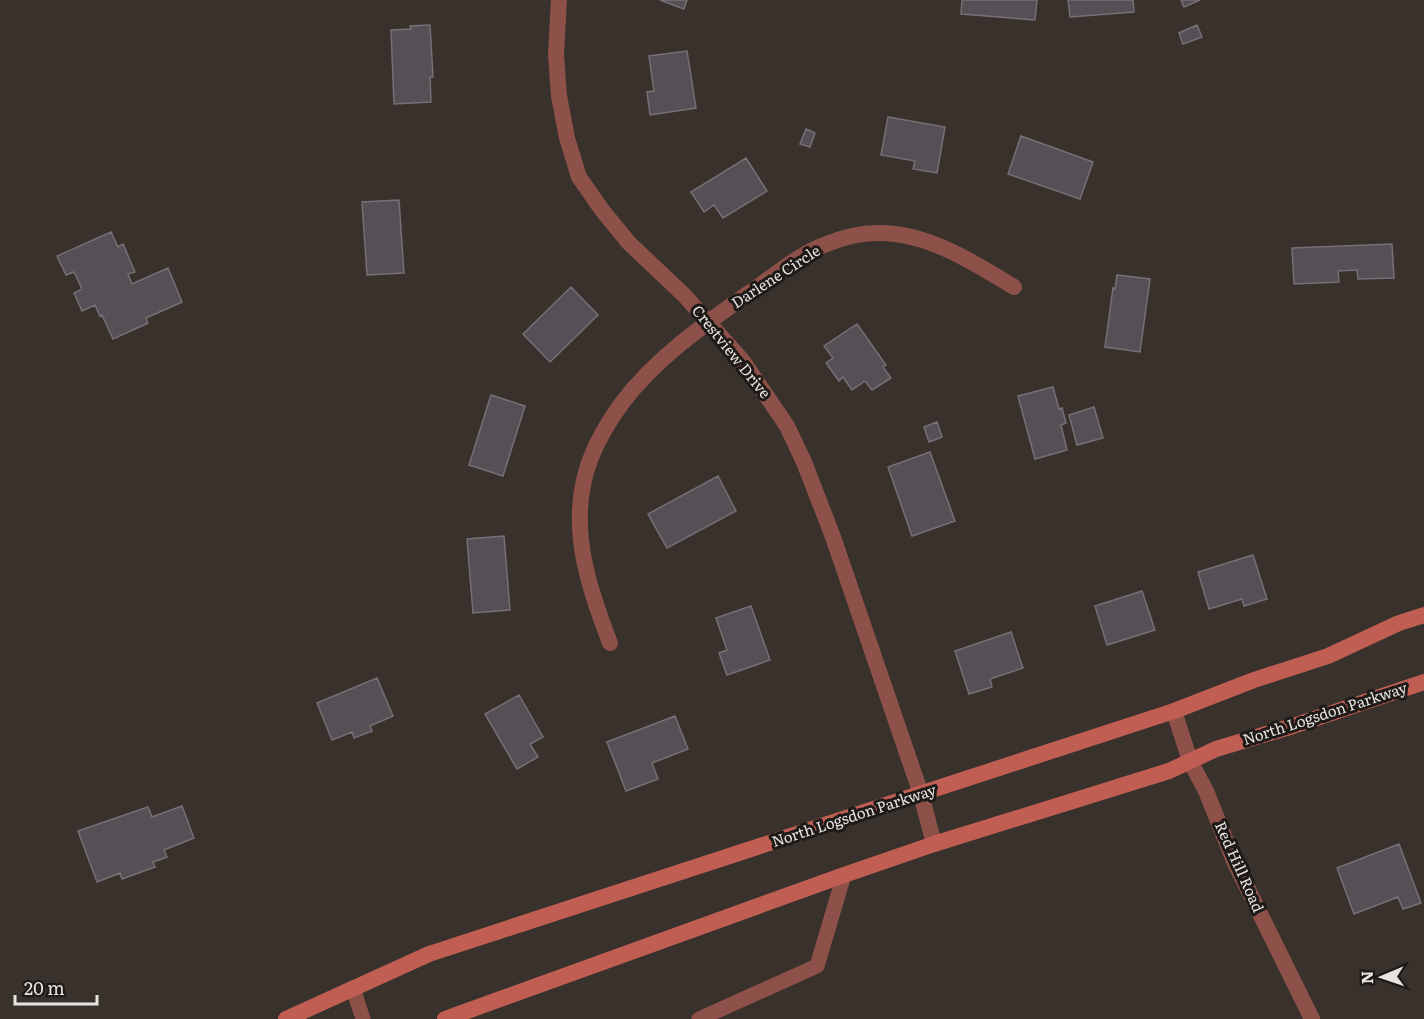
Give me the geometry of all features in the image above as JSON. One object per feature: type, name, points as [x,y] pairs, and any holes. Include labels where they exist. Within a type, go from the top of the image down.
[{"type":"main road","name":"North Logsdon Parkway","points":[[286,1019],[429,954],[1174,711],[1254,680],[1328,656],[1399,623],[1424,615]]},
{"type":"main road","name":"North Logsdon Parkway","points":[[445,1019],[934,844],[1169,771],[1216,749],[1424,682]]},
{"type":"street","name":"Crestview Drive","points":[[559,0],[556,55],[559,96],[567,138],[579,177],[629,243],[684,295],[742,360],[787,426],[804,462],[832,537],[921,795],[934,844]]},
{"type":"street","name":"Darlene Circle","points":[[610,643],[590,589],[580,534],[580,506],[584,478],[607,426],[623,402],[661,362],[707,323],[799,258],[849,236],[877,233],[905,235],[931,243],[979,266],[1014,287]]},
{"type":"street","name":"Red Hill Road","points":[[1174,711],[1190,761],[1206,791],[1234,861],[1312,1019]]},
{"type":"lane","points":[[699,1019],[817,966],[844,875]]},
{"type":"lane","points":[[353,988],[363,1019]]},
{"type":"building","points":[[660,0],[687,0],[684,9]]},
{"type":"building","points":[[962,0],[1037,0],[1035,20],[961,14]]},
{"type":"building","points":[[1068,0],[1133,0],[1134,12],[1070,17]]},
{"type":"building","points":[[1181,0],[1200,0],[1184,7]]},
{"type":"building","points":[[430,25],[433,77],[430,77],[431,102],[394,104],[391,30]]},
{"type":"building","points":[[1197,25],[1202,37],[1183,44],[1179,33]]},
{"type":"building","points":[[687,51],[696,108],[650,115],[647,92],[654,91],[649,56]]},
{"type":"building","points":[[888,117],[945,127],[937,173],[913,169],[915,161],[881,155]]},
{"type":"building","points":[[806,129],[815,133],[810,147],[800,144]]},
{"type":"building","points":[[1021,136],[1093,162],[1080,199],[1008,174]]},
{"type":"building","points":[[746,158],[767,191],[723,218],[714,205],[704,212],[691,192]]},
{"type":"building","points":[[399,200],[404,273],[367,275],[362,202]]},
{"type":"building","points":[[111,232],[118,247],[123,244],[135,272],[128,274],[132,284],[168,268],[182,302],[146,318],[148,323],[113,339],[95,305],[82,311],[74,293],[82,289],[74,272],[66,275],[57,256]]},
{"type":"building","points":[[1392,244],[1394,278],[1358,279],[1357,270],[1338,271],[1339,282],[1294,284],[1292,248]]},
{"type":"building","points":[[1117,275],[1150,279],[1140,352],[1105,347],[1113,288],[1115,289]]},
{"type":"building","points":[[571,287],[598,315],[550,362],[523,334]]},
{"type":"building","points":[[857,324],[886,365],[883,367],[891,378],[872,390],[865,381],[852,390],[843,377],[839,381],[826,363],[833,358],[824,346]]},
{"type":"building","points":[[1053,387],[1059,409],[1062,408],[1066,423],[1061,425],[1067,450],[1035,459],[1018,396]]},
{"type":"building","points":[[491,395],[525,406],[503,476],[469,465]]},
{"type":"building","points":[[1094,407],[1103,438],[1077,445],[1069,415]]},
{"type":"building","points":[[937,422],[942,437],[929,442],[924,427]]},
{"type":"building","points":[[930,452],[955,521],[912,536],[888,467]]},
{"type":"building","points":[[718,476],[736,511],[667,548],[648,514]]},
{"type":"building","points":[[504,536],[510,610],[473,613],[467,539]]},
{"type":"building","points":[[1253,555],[1267,599],[1244,606],[1242,599],[1209,609],[1198,572]]},
{"type":"building","points":[[1142,591],[1155,630],[1107,645],[1095,606]]},
{"type":"building","points":[[751,606],[770,660],[727,675],[719,653],[727,650],[716,618]]},
{"type":"building","points":[[1011,632],[1023,668],[990,679],[992,687],[969,694],[955,651]]},
{"type":"building","points":[[377,678],[393,716],[370,726],[372,731],[354,738],[352,732],[332,740],[317,703]]},
{"type":"building","points":[[519,695],[543,737],[530,744],[538,757],[517,769],[485,714]]},
{"type":"building","points":[[675,716],[688,749],[652,763],[658,779],[626,791],[607,742]]},
{"type":"building","points":[[182,806],[194,838],[164,850],[167,857],[153,862],[155,867],[122,879],[120,873],[97,882],[78,831],[148,807],[152,817]]},
{"type":"building","points":[[1399,844],[1421,903],[1403,909],[1398,897],[1354,914],[1337,868]]}]
